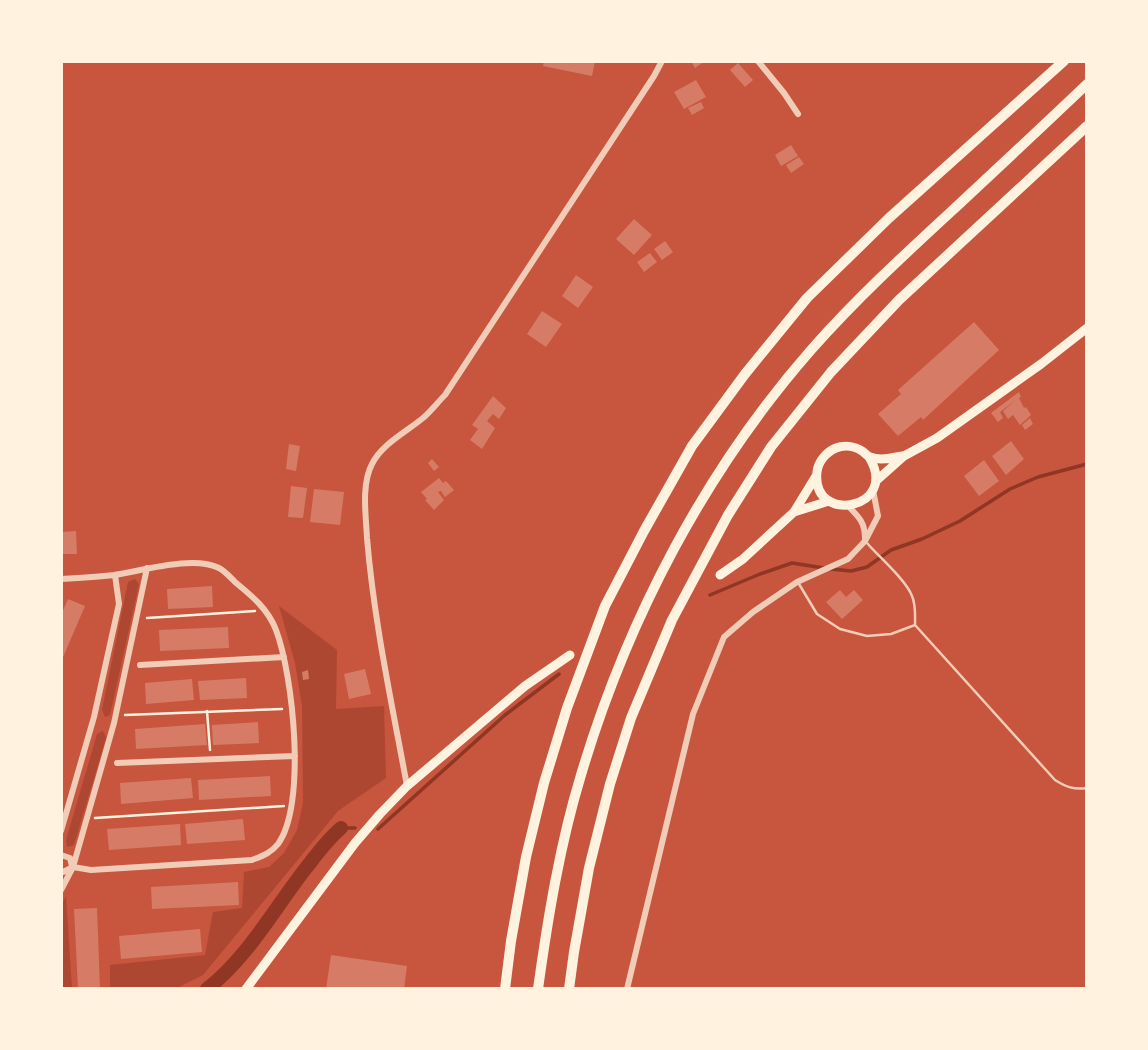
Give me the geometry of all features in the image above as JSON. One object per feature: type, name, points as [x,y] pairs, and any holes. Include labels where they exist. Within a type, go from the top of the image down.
[{"type":"highway","points":[[538,989],[559,863],[581,775],[613,681],[651,593],[703,497],[749,428],[811,351],[879,278],[1087,85]]},
{"type":"highway","points":[[569,989],[589,868],[610,784],[631,718],[672,620],[728,515],[771,447],[831,372],[899,300],[1087,126]]},
{"type":"main road","points":[[505,989],[526,857],[544,782],[567,708],[606,606],[692,446],[745,374],[807,298],[889,218],[1064,61]]},
{"type":"main road","points":[[816,476],[822,494],[829,501],[838,505],[858,504],[867,498],[874,486],[904,456],[937,438],[1087,328]]},
{"type":"main road","points":[[720,575],[744,559],[794,512],[828,452],[845,446],[862,451],[869,457],[876,472],[874,486]]},
{"type":"main road","points":[[869,457],[887,459],[904,456]]},
{"type":"main road","points":[[794,512],[829,501]]},
{"type":"main road","points":[[246,989],[380,814],[408,786],[525,686],[570,655]]},
{"type":"main road","points":[[253,989],[254,978]]},
{"type":"street","points":[[408,786],[371,584],[366,516],[366,485],[371,465],[382,450],[424,417],[445,395],[662,61]]},
{"type":"street","points":[[758,61],[798,114]]},
{"type":"street","points":[[627,989],[693,714],[724,637],[752,612],[797,582],[848,559],[865,541],[878,516],[874,486]]},
{"type":"street","points":[[848,506],[865,527],[865,541]]},
{"type":"street","points":[[61,587],[63,579],[116,575],[147,568],[204,563],[221,569],[260,604],[276,630],[284,657],[295,756],[293,797],[286,828],[278,844],[266,855],[251,860],[91,870],[73,867],[61,871]]},
{"type":"street","points":[[61,890],[73,867],[114,723],[147,568]]},
{"type":"street","points":[[61,831],[93,717],[119,604],[116,575]]},
{"type":"street","points":[[140,665],[284,657]]},
{"type":"street","points":[[117,763],[295,756]]},
{"type":"street","points":[[61,855],[70,858],[73,867]]},
{"type":"lane","points":[[865,541],[912,594],[916,609],[915,625],[1055,780],[1066,787],[1087,788]]},
{"type":"lane","points":[[797,582],[817,614],[840,629],[867,636],[891,634],[915,625]]},
{"type":"path","points":[[147,618],[258,611]]},
{"type":"path","points":[[123,715],[286,709]]},
{"type":"path","points":[[207,711],[211,759]]},
{"type":"path","points":[[95,818],[284,806]]},
{"type":"shaded area","points":[[135,579],[139,584],[110,715],[105,717],[102,710],[128,582]]},
{"type":"shaded area","points":[[279,606],[337,650],[336,709],[384,706],[386,778],[338,811],[203,975],[175,989],[110,989],[110,965],[205,955],[213,912],[242,908],[244,872],[269,867],[284,853],[297,830],[303,803],[302,706],[295,663]]},
{"type":"shaded area","points":[[103,731],[106,738],[74,845],[67,847],[66,840],[97,734]]},
{"type":"shaded area","points":[[66,896],[72,989],[61,989],[61,906]]},
{"type":"building","points":[[544,61],[595,61],[592,76],[543,66]]},
{"type":"building","points":[[691,61],[705,61],[695,68]]},
{"type":"building","points":[[738,63],[753,80],[745,87],[730,70]]},
{"type":"building","points":[[696,80],[706,97],[684,109],[674,92]]},
{"type":"building","points":[[701,102],[704,108],[692,115],[688,108]]},
{"type":"building","points":[[791,145],[798,156],[781,166],[775,155]]},
{"type":"building","points":[[799,157],[804,164],[791,173],[786,165]]},
{"type":"building","points":[[634,219],[652,235],[634,255],[616,239]]},
{"type":"building","points":[[665,241],[673,252],[662,260],[654,249]]},
{"type":"building","points":[[650,253],[657,262],[644,272],[637,262]]},
{"type":"building","points":[[576,275],[593,287],[578,308],[562,296]]},
{"type":"building","points":[[542,311],[562,324],[546,347],[527,334]]},
{"type":"building","points":[[974,322],[999,350],[923,420],[921,417],[898,436],[878,414],[901,394],[898,390]]},
{"type":"building","points":[[1019,392],[1024,408],[1026,407],[1031,415],[1020,425],[1013,415],[1008,419],[1003,411],[1016,400],[1000,412],[1003,418],[998,422],[991,413]]},
{"type":"building","points":[[493,396],[506,408],[499,419],[493,414],[487,421],[495,428],[482,449],[470,440],[478,429],[472,425]]},
{"type":"building","points":[[1030,418],[1033,424],[1025,430],[1022,425]]},
{"type":"building","points":[[1011,441],[1024,459],[1006,475],[992,456]]},
{"type":"building","points":[[289,444],[300,446],[296,471],[286,469]]},
{"type":"building","points":[[432,459],[439,467],[434,471],[428,463]]},
{"type":"building","points":[[984,460],[999,481],[979,496],[964,476]]},
{"type":"building","points":[[439,478],[454,490],[445,497],[441,491],[438,492],[444,500],[434,510],[421,492]]},
{"type":"building","points":[[291,486],[307,488],[303,518],[288,517]]},
{"type":"building","points":[[314,489],[344,492],[340,525],[310,522]]},
{"type":"building","points":[[76,531],[77,554],[61,554],[61,532]]},
{"type":"building","points":[[212,586],[213,607],[168,609],[167,589]]},
{"type":"building","points":[[840,590],[846,597],[854,590],[863,600],[842,619],[826,602]]},
{"type":"building","points":[[68,599],[85,606],[61,662],[61,615]]},
{"type":"building","points":[[228,627],[229,648],[160,651],[159,630]]},
{"type":"building","points":[[365,669],[371,694],[349,699],[344,674]]},
{"type":"building","points":[[308,670],[309,679],[303,680],[302,672]]},
{"type":"building","points":[[246,678],[247,698],[200,700],[198,681]]},
{"type":"building","points":[[192,679],[194,700],[146,704],[145,683]]},
{"type":"building","points":[[258,722],[259,743],[213,745],[212,725]]},
{"type":"building","points":[[205,724],[207,745],[136,749],[135,729]]},
{"type":"building","points":[[270,776],[271,796],[199,800],[198,780]]},
{"type":"building","points":[[191,778],[193,798],[121,804],[120,783]]},
{"type":"building","points":[[243,819],[245,840],[187,844],[185,824]]},
{"type":"building","points":[[180,824],[181,845],[109,850],[107,829]]},
{"type":"building","points":[[238,882],[239,905],[152,909],[151,887]]},
{"type":"building","points":[[97,908],[100,989],[78,989],[74,909]]},
{"type":"building","points":[[200,929],[202,952],[121,959],[119,936]]},
{"type":"building","points":[[331,955],[407,966],[404,989],[326,989]]},
{"type":"waterway","points":[[831,569],[851,571],[867,567],[891,550],[960,521],[1010,489],[1038,477],[1087,464]]},
{"type":"waterway","points":[[710,595],[792,563],[824,568]]},
{"type":"waterway","points":[[378,829],[505,715],[559,674]]},
{"type":"waterway","points":[[341,828],[355,828]]},
{"type":"waterway","points":[[207,989],[248,947],[314,858],[341,828]]}]
